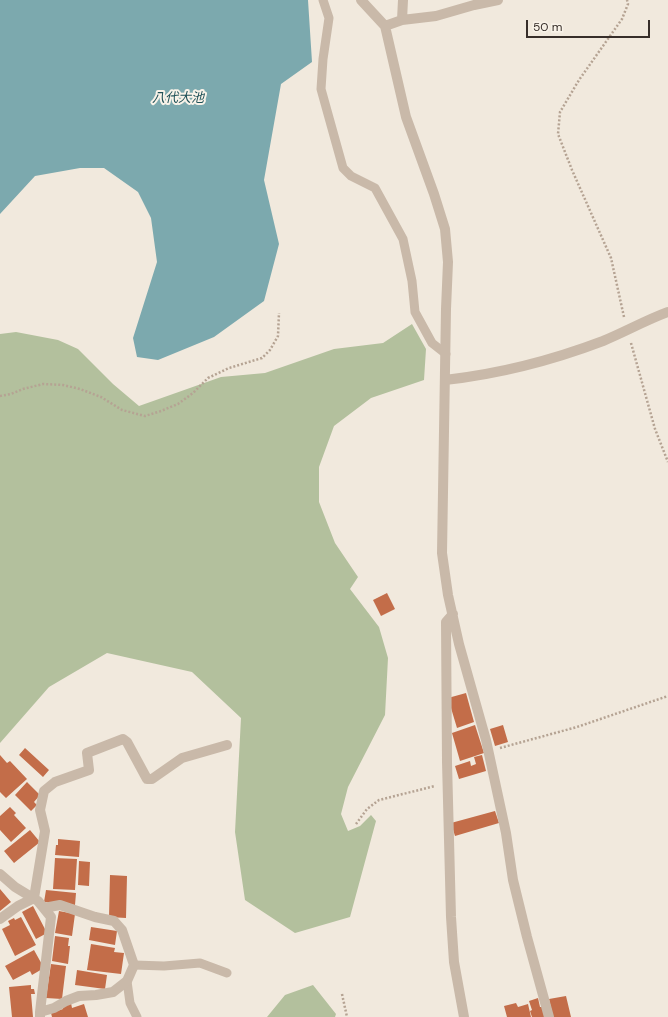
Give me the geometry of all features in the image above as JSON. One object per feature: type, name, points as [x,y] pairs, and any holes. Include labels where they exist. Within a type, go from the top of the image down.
[{"type":"street","points":[[361,0],[385,26],[406,117],[445,229],[448,262],[442,553],[448,595],[488,751],[506,833],[513,880],[529,944],[550,1017]]},
{"type":"street","points":[[402,20],[403,0]]},
{"type":"street","points":[[385,26],[402,20],[436,16],[498,0]]},
{"type":"street","points":[[445,380],[523,367],[603,341],[668,312]]},
{"type":"street","points":[[453,614],[446,622],[447,784],[451,917],[454,962],[464,1017]]},
{"type":"street","points":[[34,898],[45,831],[40,810],[44,791],[55,782],[89,770],[86,753],[123,739],[127,742],[147,779],[152,780],[182,758],[227,745]]},
{"type":"street","points":[[0,874],[38,901],[44,908],[51,916],[40,1014],[79,996],[113,992],[127,981],[134,965],[122,930],[114,921],[95,917],[60,905],[44,908]]},
{"type":"street","points":[[0,919],[18,906],[34,898]]},
{"type":"lane","points":[[323,0],[329,18],[323,58],[321,89],[343,168],[351,176],[375,188],[403,239],[412,281],[415,312],[432,343],[446,354]]},
{"type":"lane","points":[[134,965],[164,966],[200,963],[227,973]]},
{"type":"lane","points":[[127,981],[130,1003],[137,1017]]},
{"type":"path","points":[[627,0],[628,4],[622,19],[579,80],[560,112],[558,134],[572,170],[611,258],[627,330],[655,428],[668,462]]},
{"type":"path","points":[[0,396],[43,384],[80,389],[101,397],[122,410],[145,416],[161,412],[178,404],[193,393],[208,378],[229,368],[262,358],[270,350],[278,336],[279,312]]},
{"type":"path","points":[[488,751],[577,727],[668,696]]},
{"type":"path","points":[[356,824],[367,809],[380,800],[447,784]]},
{"type":"path","points":[[342,994],[347,1017]]},
{"type":"green space","points":[[412,324],[426,349],[424,380],[371,398],[334,426],[319,467],[319,502],[335,543],[358,577],[350,589],[379,627],[388,658],[385,715],[348,787],[341,814],[348,831],[360,826],[371,815],[376,821],[350,917],[295,933],[245,900],[235,832],[241,718],[192,672],[107,653],[49,687],[0,743],[0,334],[16,332],[58,340],[78,349],[113,384],[139,406],[221,377],[265,373],[334,349],[383,343]]},
{"type":"green space","points":[[313,985],[336,1014],[335,1017],[267,1017],[285,995]]},
{"type":"water","name":"八代大池","points":[[0,0],[308,0],[312,62],[281,84],[264,180],[279,244],[264,301],[214,337],[158,360],[137,357],[133,338],[157,262],[151,218],[138,192],[104,168],[80,168],[35,176],[0,214]]},
{"type":"building","points":[[387,593],[395,609],[381,616],[373,600]]},
{"type":"building","points":[[466,693],[474,722],[457,728],[448,698]]},
{"type":"building","points":[[475,725],[484,753],[460,761],[452,733]]},
{"type":"building","points":[[503,725],[508,742],[495,746],[490,729]]},
{"type":"building","points":[[25,748],[49,770],[43,777],[19,755]]},
{"type":"building","points":[[0,755],[7,763],[10,761],[27,779],[6,798],[0,792]]},
{"type":"building","points":[[482,755],[486,771],[459,779],[455,766],[470,761],[471,766],[476,764],[474,757]]},
{"type":"building","points":[[27,782],[40,795],[34,802],[37,805],[31,811],[15,795]]},
{"type":"building","points":[[10,807],[16,813],[14,815],[26,828],[11,842],[0,830],[0,816]]},
{"type":"building","points":[[495,811],[499,823],[455,836],[451,823]]},
{"type":"building","points":[[30,830],[40,842],[14,863],[4,851]]},
{"type":"building","points":[[58,839],[80,841],[79,857],[55,855]]},
{"type":"building","points":[[55,858],[77,859],[75,890],[53,889]]},
{"type":"building","points":[[79,861],[90,862],[89,886],[78,885]]},
{"type":"building","points":[[110,875],[127,876],[126,918],[109,917]]},
{"type":"building","points":[[0,889],[11,902],[0,911]]},
{"type":"building","points":[[46,890],[76,893],[75,905],[44,902]]},
{"type":"building","points":[[33,906],[47,933],[36,939],[22,912]]},
{"type":"building","points":[[59,911],[75,914],[72,936],[55,933]]},
{"type":"building","points":[[21,917],[36,945],[15,956],[2,929],[10,925],[8,921]]},
{"type":"building","points":[[91,927],[117,931],[115,945],[89,940]]},
{"type":"building","points":[[55,936],[69,938],[68,946],[70,946],[68,964],[52,961]]},
{"type":"building","points":[[91,944],[115,948],[114,952],[124,953],[121,974],[87,970]]},
{"type":"building","points":[[34,950],[44,968],[32,975],[30,971],[13,980],[5,966]]},
{"type":"building","points":[[51,964],[66,966],[62,999],[46,998]]},
{"type":"building","points":[[77,970],[107,975],[105,989],[75,985]]},
{"type":"building","points":[[31,985],[31,989],[34,989],[35,994],[31,994],[33,1017],[12,1017],[9,987]]},
{"type":"building","points":[[566,996],[571,1017],[553,1017],[549,999]]},
{"type":"building","points":[[538,998],[540,1007],[542,1007],[546,1017],[532,1017],[530,1011],[532,1010],[529,1001]]},
{"type":"building","points":[[71,1003],[72,1008],[84,1004],[88,1017],[52,1017],[51,1013],[63,1009],[62,1006]]},
{"type":"building","points":[[516,1003],[518,1007],[528,1004],[531,1017],[507,1017],[504,1006]]}]
